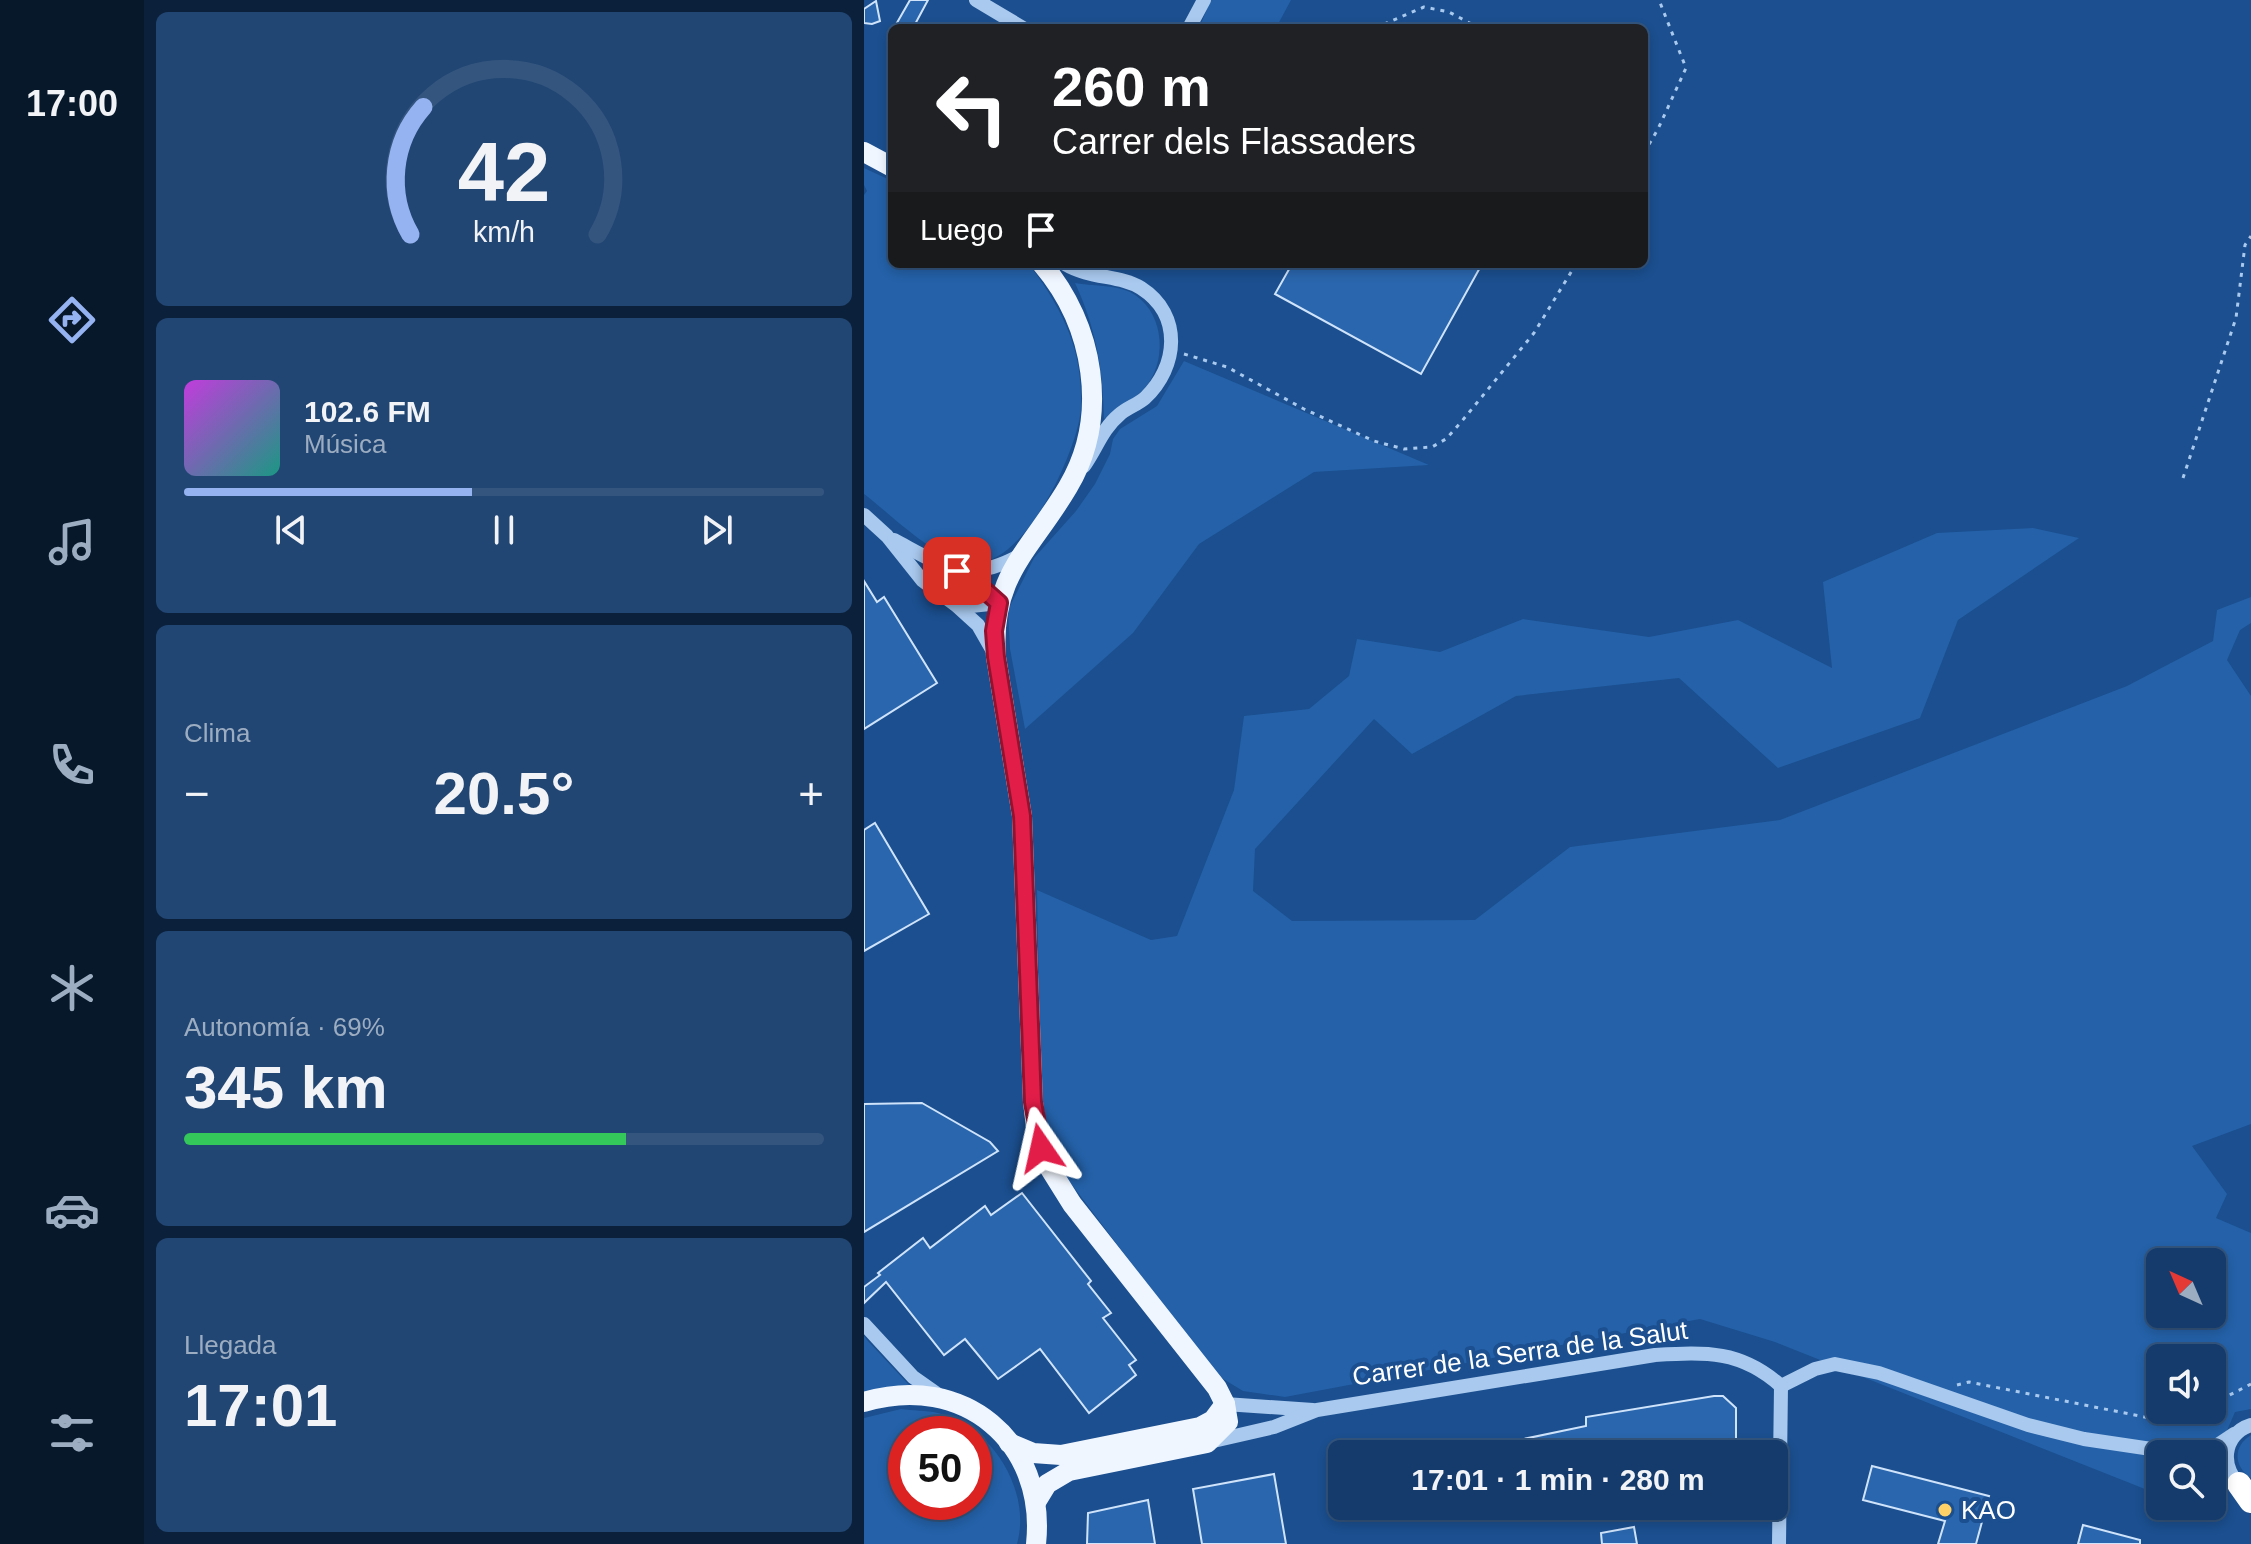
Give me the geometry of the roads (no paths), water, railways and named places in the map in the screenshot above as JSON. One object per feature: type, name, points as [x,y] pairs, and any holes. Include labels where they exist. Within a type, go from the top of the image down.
[{"type":"main road","points":[[864,152],[888,165]]},
{"type":"main road","points":[[1045,268],[1066,297],[1078,324],[1091,372],[1091,417],[1079,464],[1069,485],[1020,556],[999,603],[994,631],[1022,816],[1033,1102],[1047,1164],[1072,1204],[1217,1388],[1225,1404],[1228,1422],[1207,1443]]},
{"type":"main road","points":[[864,1402],[903,1395],[941,1397],[981,1416],[1009,1443],[1033,1483],[1036,1544]]},
{"type":"main road","points":[[1009,1443],[1033,1453],[1061,1455],[1200,1427],[1213,1420],[1225,1404]]},
{"type":"main road","name":"Carrer de la Serra de la Salut","points":[[1036,1502],[1047,1484],[1069,1471],[1207,1443]]},
{"type":"street","points":[[976,0],[1016,24]]},
{"type":"street","points":[[1191,24],[1204,0]]},
{"type":"street","points":[[1069,485],[1092,456],[1111,423],[1143,400],[1157,384],[1172,350],[1171,328],[1154,299],[1128,282],[1087,274],[1074,268]]},
{"type":"street","points":[[864,515],[887,536],[922,580],[978,625],[996,657]]},
{"type":"street","points":[[887,536],[973,580],[999,603]]},
{"type":"street","points":[[957,571],[979,571],[1020,556]]},
{"type":"street","points":[[956,605],[999,603]]},
{"type":"street","points":[[864,1324],[913,1377],[941,1397]]},
{"type":"street","name":"Carrer de la Serra de la Salut","points":[[1207,1443],[1274,1427],[1317,1410],[1655,1355],[1705,1352],[1744,1360],[1765,1371],[1781,1386]]},
{"type":"street","points":[[1779,1544],[1781,1386],[1815,1369],[1835,1364],[1879,1373],[2028,1425],[2146,1450]]},
{"type":"street","name":"Carrer de la Serra de la Salut","points":[[1225,1404],[1317,1410]]},
{"type":"street","points":[[2226,1440],[2248,1426]]},
{"type":"street","points":[[2244,1489],[2226,1461],[2227,1451],[2236,1433],[2248,1426]]},
{"type":"street","points":[[2226,1475],[2244,1489]]},
{"type":"place","name":"KAO","points":[[1945,1510]]}]
